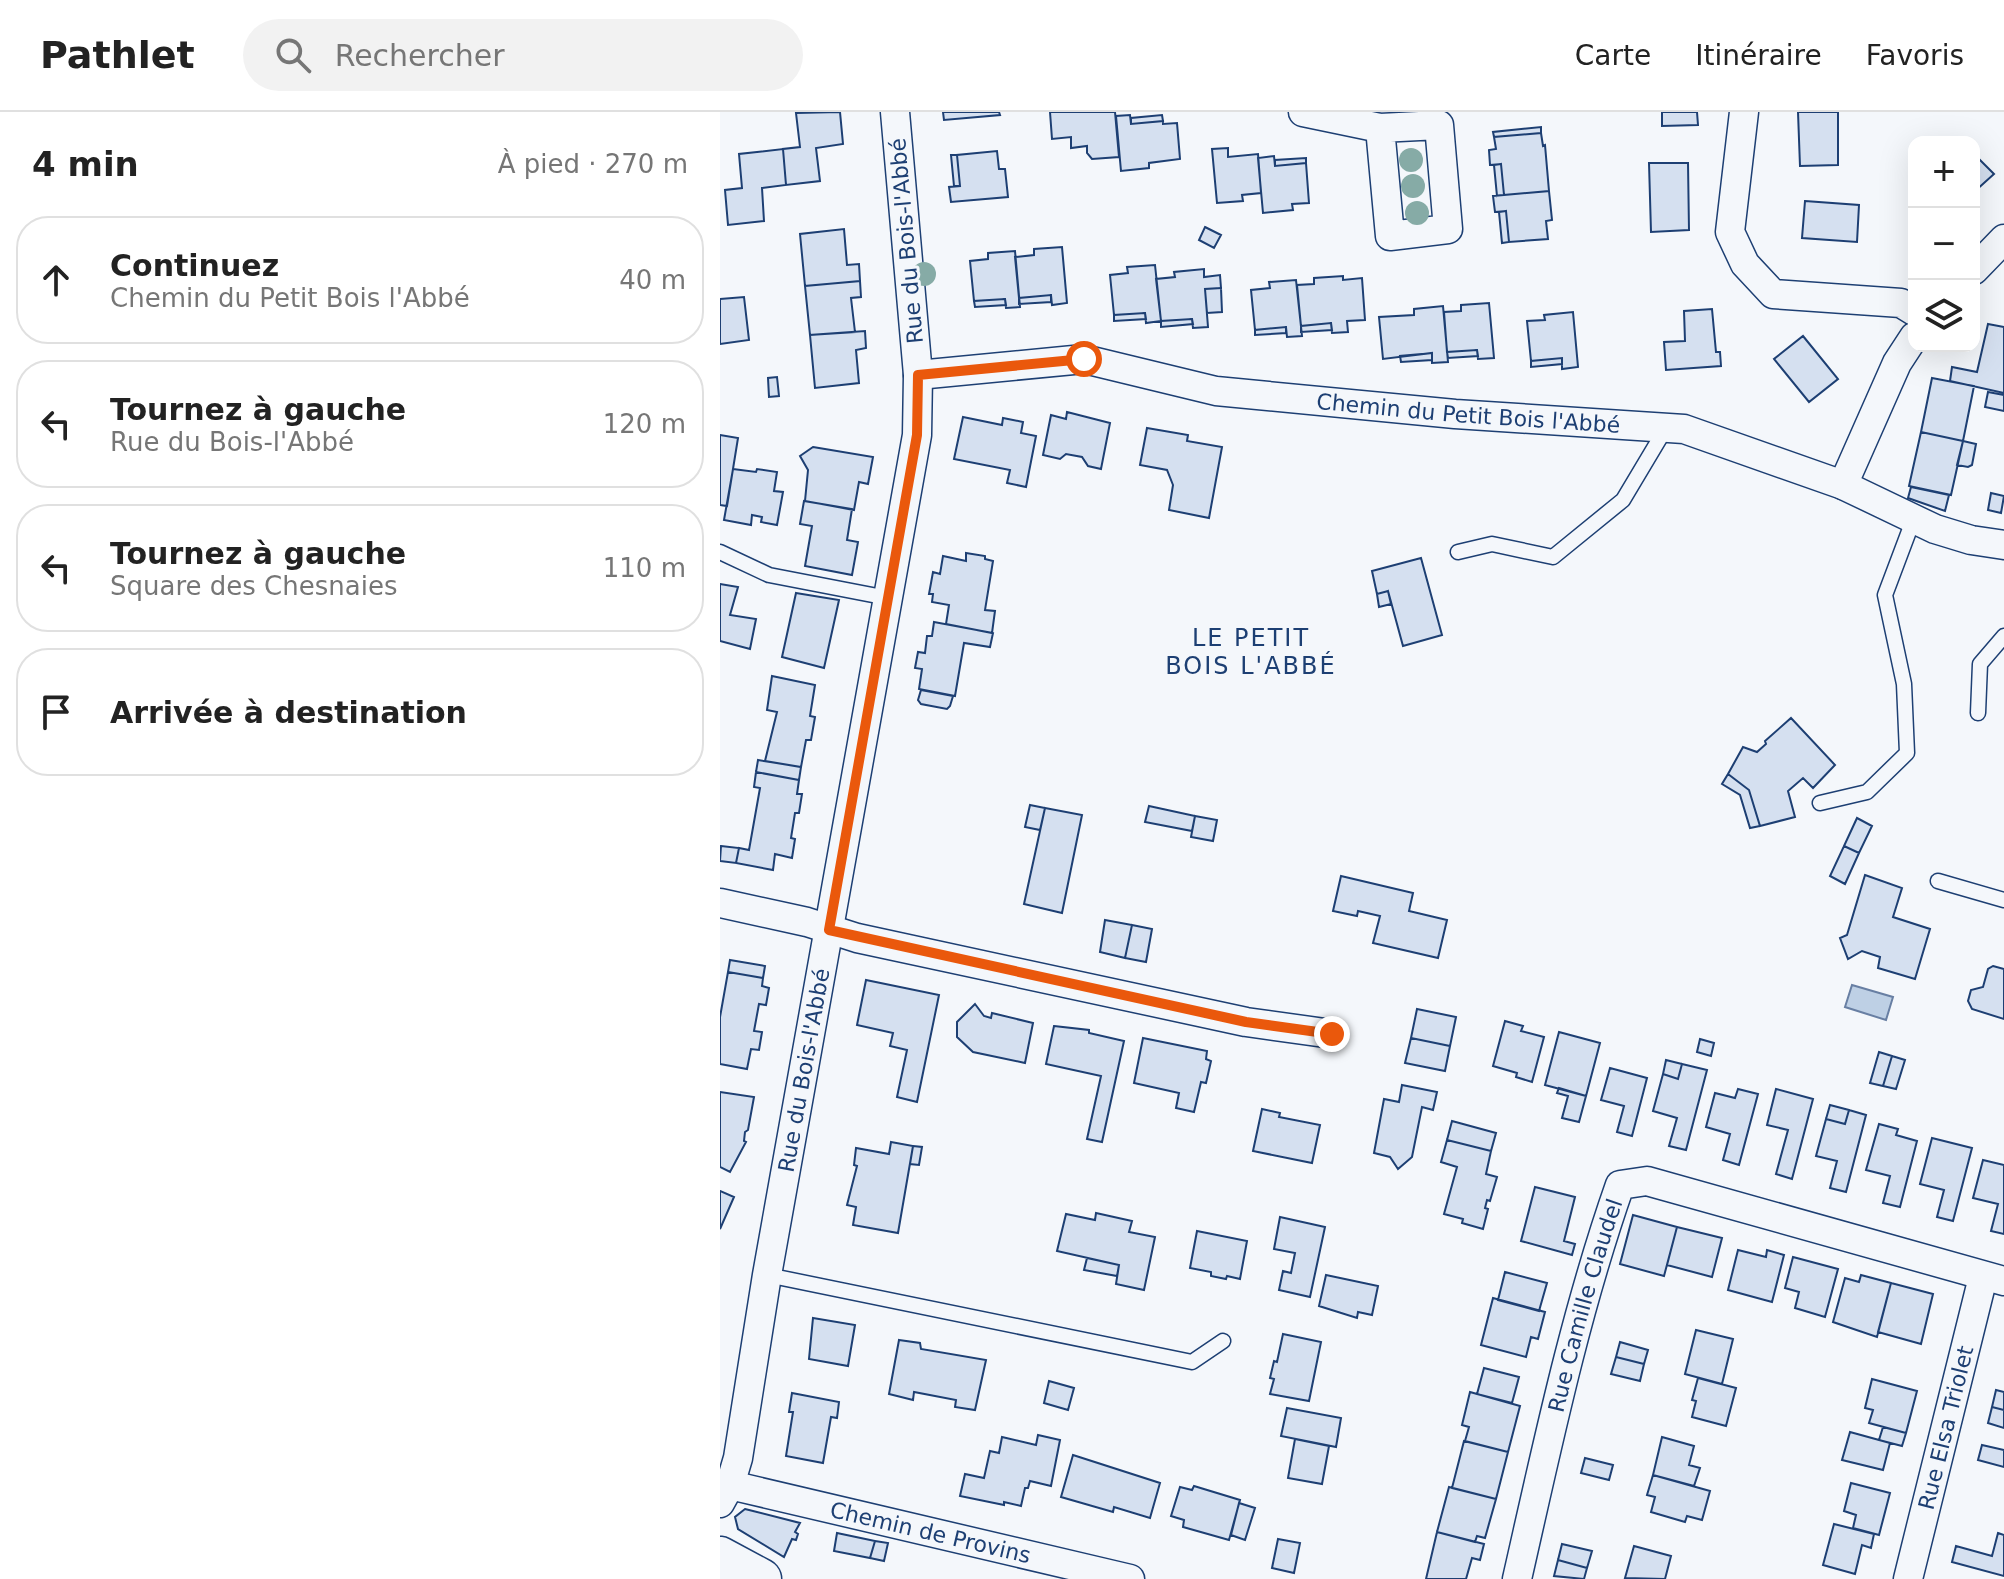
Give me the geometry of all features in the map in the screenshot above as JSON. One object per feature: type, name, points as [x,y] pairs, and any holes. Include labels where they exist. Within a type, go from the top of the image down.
[{"type":"main road","points":[[720,1557],[761,1579]]},
{"type":"street","name":"Rue du Bois-l'Abbé","points":[[725,1494],[738,1458],[767,1275],[917,435],[918,375],[895,112]]},
{"type":"street","points":[[1303,112],[1380,128]]},
{"type":"street","points":[[1744,112],[1730,232],[1745,264],[1773,294],[1901,303],[1908,307]]},
{"type":"street","points":[[1980,264],[2004,239]]},
{"type":"street","points":[[1843,485],[1897,363],[1908,346]]},
{"type":"street","name":"Chemin du Petit Bois l'Abbé","points":[[918,375],[1084,359],[1216,391],[1455,414],[1684,429],[1843,485],[1935,529],[1971,540],[2004,545]]},
{"type":"street","points":[[720,903],[1246,1022],[1332,1034]]},
{"type":"street","name":"Rue Camille Claudel","points":[[1517,1579],[1553,1421],[1604,1232],[1620,1185],[1647,1181],[1994,1279]]},
{"type":"street","name":"Rue Elsa Triolet","points":[[1908,1579],[1994,1279]]},
{"type":"street","name":"Chemin de Provins","points":[[725,1494],[1130,1579]]},
{"type":"lane","points":[[1458,552],[1492,544],[1553,557],[1623,500],[1666,428]]},
{"type":"lane","points":[[1820,803],[1867,792],[1907,753],[1904,684],[1885,595],[1914,518]]},
{"type":"lane","points":[[720,552],[769,575],[888,598]]},
{"type":"lane","points":[[1978,713],[1980,664],[2004,636]]},
{"type":"lane","points":[[1938,881],[2004,900]]},
{"type":"lane","points":[[767,1275],[1192,1362],[1223,1341]]},
{"type":"water","points":[[1852,985],[1893,997],[1886,1020],[1845,1007]]},
{"type":"building","points":[[840,112],[843,144],[816,148],[820,181],[786,185],[783,149],[800,147],[796,113]]},
{"type":"building","points":[[943,112],[999,112],[1000,115],[944,120]]},
{"type":"building","points":[[1050,112],[1115,112],[1119,157],[1092,159],[1087,153],[1087,146],[1071,148],[1071,137],[1052,139]]},
{"type":"building","points":[[1662,112],[1697,112],[1698,125],[1662,126]]},
{"type":"building","points":[[1798,112],[1838,112],[1838,165],[1800,166]]},
{"type":"building","points":[[1130,115],[1131,124],[1177,123],[1180,159],[1149,163],[1149,168],[1121,171],[1116,116]]},
{"type":"building","points":[[1162,115],[1163,121],[1131,124],[1131,118]]},
{"type":"building","points":[[1541,127],[1541,133],[1494,137],[1493,132]]},
{"type":"building","points":[[1541,133],[1549,191],[1504,195],[1501,164],[1490,165],[1489,150],[1496,149],[1494,137]]},
{"type":"building","points":[[1228,148],[1228,157],[1258,154],[1261,193],[1242,195],[1243,201],[1217,203],[1212,149]]},
{"type":"building","points":[[783,149],[786,185],[762,188],[764,221],[728,225],[725,190],[742,188],[739,154]]},
{"type":"building","points":[[997,151],[999,169],[1005,169],[1008,197],[951,202],[949,187],[960,186],[957,155]]},
{"type":"building","points":[[951,155],[957,155],[960,186],[954,186]]},
{"type":"building","points":[[1274,156],[1275,166],[1306,163],[1309,203],[1292,204],[1293,210],[1263,213],[1258,158]]},
{"type":"building","points":[[1306,158],[1306,163],[1275,166],[1275,160]]},
{"type":"building","points":[[1980,160],[1994,174],[1980,187]]},
{"type":"building","points":[[1649,163],[1688,163],[1689,230],[1651,232]]},
{"type":"building","points":[[1501,164],[1504,195],[1497,196],[1494,165]]},
{"type":"building","points":[[1549,191],[1552,220],[1546,221],[1548,239],[1509,242],[1506,211],[1495,212],[1493,196]]},
{"type":"building","points":[[1805,201],[1859,205],[1857,242],[1802,238]]},
{"type":"building","points":[[1506,211],[1509,242],[1502,243],[1499,212]]},
{"type":"building","points":[[1205,227],[1221,235],[1214,248],[1199,240]]},
{"type":"building","points":[[844,229],[847,265],[859,264],[860,281],[805,286],[800,234]]},
{"type":"building","points":[[1062,247],[1067,303],[1052,305],[1051,295],[1019,298],[1015,257],[1034,255],[1034,249]]},
{"type":"building","points":[[1015,251],[1020,307],[1006,308],[1005,299],[974,301],[970,261],[988,259],[988,253]]},
{"type":"building","points":[[1155,265],[1161,321],[1146,323],[1145,313],[1114,315],[1110,275],[1128,273],[1127,267]]},
{"type":"building","points":[[1204,269],[1204,277],[1220,275],[1221,288],[1205,289],[1208,327],[1193,328],[1192,319],[1161,321],[1156,279],[1175,277],[1174,272]]},
{"type":"building","points":[[1343,276],[1343,280],[1362,278],[1365,320],[1347,321],[1348,332],[1332,333],[1331,323],[1301,326],[1297,285],[1314,284],[1314,278]]},
{"type":"building","points":[[1296,280],[1302,336],[1287,337],[1286,327],[1255,330],[1251,290],[1270,288],[1269,282]]},
{"type":"building","points":[[860,281],[861,297],[851,298],[855,332],[810,335],[805,286]]},
{"type":"building","points":[[1221,288],[1222,312],[1207,313],[1205,289]]},
{"type":"building","points":[[1051,295],[1051,302],[1019,304],[1019,298]]},
{"type":"building","points":[[744,297],[749,340],[720,344],[720,299]]},
{"type":"building","points":[[1005,299],[1006,305],[975,307],[974,301]]},
{"type":"building","points":[[1489,303],[1494,358],[1478,359],[1477,350],[1447,352],[1444,312],[1461,311],[1461,305]]},
{"type":"building","points":[[1443,306],[1448,362],[1432,363],[1432,353],[1383,359],[1379,317],[1414,315],[1414,309]]},
{"type":"building","points":[[1712,309],[1716,352],[1720,352],[1721,366],[1666,370],[1664,342],[1685,341],[1684,311]]},
{"type":"building","points":[[1573,312],[1578,367],[1562,369],[1562,358],[1531,361],[1527,321],[1545,320],[1544,315]]},
{"type":"building","points":[[1145,313],[1146,319],[1114,321],[1114,315]]},
{"type":"building","points":[[1192,319],[1193,324],[1161,327],[1161,321]]},
{"type":"building","points":[[1331,323],[1332,330],[1301,332],[1301,326]]},
{"type":"building","points":[[1988,324],[2004,327],[2004,393],[1950,381],[1952,367],[1977,372]]},
{"type":"building","points":[[1286,327],[1286,333],[1255,335],[1255,330]]},
{"type":"building","points":[[865,331],[866,348],[856,350],[859,383],[815,388],[810,335]]},
{"type":"building","points":[[1803,336],[1838,379],[1809,402],[1774,359]]},
{"type":"building","points":[[1477,350],[1478,356],[1448,358],[1447,352]]},
{"type":"building","points":[[1432,353],[1432,360],[1401,362],[1400,356]]},
{"type":"building","points":[[1562,358],[1562,364],[1531,367],[1531,361]]},
{"type":"building","points":[[777,377],[779,396],[769,397],[768,378]]},
{"type":"building","points":[[1932,378],[1974,386],[1963,441],[1921,432]]},
{"type":"building","points":[[1988,392],[2004,395],[2004,411],[1985,407]]},
{"type":"building","points":[[1067,412],[1110,423],[1101,469],[1088,466],[1082,457],[1066,454],[1060,459],[1043,455],[1051,415],[1066,419]]},
{"type":"building","points":[[963,417],[1002,425],[1003,418],[1023,422],[1021,433],[1036,436],[1026,487],[1007,483],[1010,470],[954,459]]},
{"type":"building","points":[[1147,428],[1188,435],[1187,441],[1222,447],[1209,518],[1169,510],[1173,485],[1167,470],[1140,465]]},
{"type":"building","points":[[1921,432],[1963,441],[1951,495],[1909,486]]},
{"type":"building","points":[[720,435],[738,438],[727,506],[720,505]]},
{"type":"building","points":[[1963,441],[1976,444],[1972,465],[1968,467],[1957,465]]},
{"type":"building","points":[[813,447],[873,457],[868,484],[859,482],[854,510],[805,501],[808,470],[800,456]]},
{"type":"building","points":[[733,469],[777,472],[774,491],[783,492],[777,525],[761,522],[762,517],[752,515],[751,525],[724,520]]},
{"type":"building","points":[[1911,487],[1949,495],[1945,511],[1908,498]]},
{"type":"building","points":[[1991,493],[2004,496],[2001,513],[1988,510]]},
{"type":"building","points":[[804,501],[852,509],[847,540],[858,542],[852,575],[805,566],[812,526],[800,524]]},
{"type":"building","points":[[966,553],[985,556],[985,559],[993,561],[985,610],[995,611],[992,633],[946,624],[949,605],[932,602],[933,594],[929,594],[933,572],[940,574],[943,556],[966,561]]},
{"type":"building","points":[[1421,558],[1442,635],[1403,646],[1388,591],[1377,594],[1372,571]]},
{"type":"building","points":[[720,584],[738,587],[730,615],[756,619],[750,649],[720,641]]},
{"type":"building","points":[[1388,591],[1391,604],[1379,607],[1377,594]]},
{"type":"building","points":[[796,593],[839,600],[824,668],[782,657]]},
{"type":"building","points":[[934,622],[993,633],[990,647],[964,643],[955,696],[919,689],[922,669],[915,668],[918,652],[925,653],[927,636],[932,636]]},
{"type":"building","points":[[772,676],[815,685],[810,716],[815,717],[811,740],[806,740],[801,767],[765,761],[777,712],[767,710]]},
{"type":"building","points":[[921,690],[953,696],[950,706],[947,709],[921,704],[918,700]]},
{"type":"building","points":[[1791,718],[1835,765],[1813,788],[1803,778],[1788,791],[1795,817],[1760,826],[1749,790],[1728,774],[1743,747],[1757,752]]},
{"type":"building","points":[[758,760],[801,767],[799,780],[756,772]]},
{"type":"building","points":[[756,772],[799,780],[797,794],[802,794],[791,838],[795,839],[792,858],[775,854],[773,870],[736,863],[739,848],[749,850],[760,788],[754,787]]},
{"type":"building","points":[[1728,774],[1749,790],[1760,826],[1750,828],[1740,795],[1722,784]]},
{"type":"building","points":[[1030,805],[1045,808],[1040,830],[1025,827]]},
{"type":"building","points":[[1149,806],[1195,816],[1192,831],[1145,822]]},
{"type":"building","points":[[1045,808],[1082,815],[1062,913],[1024,904]]},
{"type":"building","points":[[1195,816],[1217,820],[1213,841],[1191,837]]},
{"type":"building","points":[[1857,818],[1872,826],[1859,853],[1844,846]]},
{"type":"building","points":[[721,846],[739,848],[736,863],[720,861]]},
{"type":"building","points":[[1844,846],[1859,853],[1845,884],[1830,876]]},
{"type":"building","points":[[1865,875],[1902,888],[1893,917],[1930,929],[1915,979],[1878,968],[1880,957],[1862,951],[1848,959],[1840,938],[1847,935]]},
{"type":"building","points":[[1341,876],[1413,893],[1409,911],[1447,920],[1438,958],[1373,943],[1380,916],[1358,911],[1357,916],[1333,911]]},
{"type":"building","points":[[1105,920],[1132,925],[1125,958],[1100,952]]},
{"type":"building","points":[[1132,925],[1152,929],[1146,962],[1125,958]]},
{"type":"building","points":[[730,960],[765,966],[763,978],[728,972]]},
{"type":"building","points":[[1993,966],[2004,969],[2004,1019],[1972,1009],[1968,1001],[1971,990],[1983,987],[1988,969]]},
{"type":"building","points":[[728,972],[763,978],[762,986],[769,988],[766,1005],[759,1004],[754,1031],[762,1032],[759,1050],[751,1049],[747,1069],[720,1064],[720,1017]]},
{"type":"building","points":[[866,980],[939,995],[917,1102],[897,1097],[907,1050],[890,1046],[893,1033],[857,1025]]},
{"type":"building","points":[[975,1004],[984,1016],[991,1018],[992,1013],[1033,1023],[1025,1063],[973,1052],[957,1037],[957,1022]]},
{"type":"building","points":[[1417,1009],[1456,1017],[1450,1046],[1411,1038]]},
{"type":"building","points":[[1505,1021],[1523,1026],[1521,1031],[1544,1037],[1532,1082],[1516,1077],[1517,1073],[1493,1066]]},
{"type":"building","points":[[1054,1026],[1089,1030],[1089,1033],[1124,1041],[1102,1142],[1087,1139],[1101,1076],[1046,1064]]},
{"type":"building","points":[[1559,1032],[1600,1043],[1586,1096],[1545,1085]]},
{"type":"building","points":[[1143,1038],[1207,1051],[1206,1059],[1211,1061],[1206,1083],[1201,1082],[1194,1112],[1176,1108],[1179,1093],[1134,1083]]},
{"type":"building","points":[[1411,1038],[1450,1046],[1445,1071],[1405,1063]]},
{"type":"building","points":[[1700,1039],[1714,1043],[1711,1056],[1697,1052]]},
{"type":"building","points":[[1879,1052],[1892,1056],[1883,1086],[1870,1083]]},
{"type":"building","points":[[1892,1056],[1905,1060],[1896,1089],[1883,1086]]},
{"type":"building","points":[[1666,1060],[1682,1064],[1678,1079],[1663,1074]]},
{"type":"building","points":[[1682,1064],[1707,1070],[1686,1150],[1669,1146],[1677,1118],[1653,1111],[1663,1074],[1678,1079]]},
{"type":"building","points":[[1610,1068],[1647,1078],[1632,1136],[1617,1132],[1624,1106],[1601,1100]]},
{"type":"building","points":[[1402,1085],[1437,1092],[1433,1110],[1422,1107],[1412,1157],[1398,1169],[1390,1157],[1374,1153],[1384,1099],[1399,1102]]},
{"type":"building","points":[[1559,1088],[1586,1096],[1579,1122],[1562,1118],[1568,1096],[1557,1093]]},
{"type":"building","points":[[1738,1089],[1758,1094],[1739,1165],[1723,1160],[1730,1134],[1706,1127],[1715,1093],[1735,1098]]},
{"type":"building","points":[[1776,1089],[1813,1099],[1792,1179],[1776,1174],[1788,1130],[1767,1125]]},
{"type":"building","points":[[720,1092],[754,1097],[748,1130],[745,1132],[746,1142],[730,1172],[720,1167]]},
{"type":"building","points":[[1830,1105],[1849,1110],[1845,1124],[1826,1119]]},
{"type":"building","points":[[1262,1109],[1280,1113],[1279,1117],[1320,1125],[1312,1163],[1253,1151]]},
{"type":"building","points":[[1849,1110],[1866,1115],[1846,1192],[1830,1188],[1837,1161],[1816,1156],[1826,1119],[1845,1124]]},
{"type":"building","points":[[1452,1121],[1496,1133],[1491,1151],[1447,1140]]},
{"type":"building","points":[[1879,1124],[1898,1129],[1896,1135],[1917,1141],[1900,1207],[1883,1203],[1890,1176],[1866,1170]]},
{"type":"building","points":[[1932,1138],[1972,1148],[1953,1221],[1937,1217],[1944,1190],[1920,1184]]},
{"type":"building","points":[[1447,1140],[1491,1151],[1486,1174],[1497,1177],[1490,1201],[1487,1200],[1483,1229],[1444,1214],[1457,1167],[1441,1162]]},
{"type":"building","points":[[891,1142],[913,1146],[898,1233],[853,1225],[856,1207],[847,1205],[857,1166],[854,1165],[856,1148],[889,1154]]},
{"type":"building","points":[[913,1146],[922,1147],[919,1165],[910,1164]]},
{"type":"building","points":[[1983,1160],[2004,1165],[2004,1234],[1991,1231],[1998,1204],[1973,1198]]},
{"type":"building","points":[[1535,1187],[1575,1197],[1564,1241],[1575,1244],[1572,1255],[1521,1241]]},
{"type":"building","points":[[720,1191],[734,1197],[720,1229]]},
{"type":"building","points":[[1096,1213],[1132,1221],[1129,1232],[1155,1237],[1144,1290],[1116,1284],[1119,1265],[1057,1251],[1066,1214],[1095,1220]]},
{"type":"building","points":[[1633,1215],[1677,1227],[1664,1276],[1620,1264]]},
{"type":"building","points":[[1280,1217],[1325,1227],[1310,1297],[1279,1290],[1283,1271],[1291,1273],[1295,1253],[1274,1249]]},
{"type":"building","points":[[1677,1227],[1722,1238],[1712,1277],[1667,1265]]},
{"type":"building","points":[[1197,1231],[1247,1241],[1240,1279],[1211,1276],[1211,1272],[1190,1268]]},
{"type":"building","points":[[1738,1250],[1766,1257],[1767,1250],[1784,1255],[1772,1302],[1728,1290]]},
{"type":"building","points":[[1793,1257],[1838,1269],[1825,1317],[1795,1308],[1799,1292],[1785,1288]]},
{"type":"building","points":[[1087,1258],[1119,1265],[1117,1276],[1084,1270]]},
{"type":"building","points":[[1505,1272],[1547,1283],[1539,1311],[1498,1300]]},
{"type":"building","points":[[1326,1275],[1378,1286],[1372,1315],[1358,1312],[1357,1318],[1319,1306]]},
{"type":"building","points":[[1861,1275],[1891,1283],[1877,1337],[1833,1322],[1845,1278],[1859,1282]]},
{"type":"building","points":[[1891,1283],[1933,1294],[1921,1344],[1878,1332]]},
{"type":"building","points":[[1493,1298],[1545,1312],[1538,1339],[1531,1337],[1526,1357],[1481,1345]]},
{"type":"building","points":[[813,1318],[855,1325],[848,1366],[809,1359]]},
{"type":"building","points":[[1696,1330],[1733,1339],[1722,1384],[1685,1374]]},
{"type":"building","points":[[1283,1334],[1321,1342],[1309,1401],[1270,1394],[1274,1379],[1270,1378]]},
{"type":"building","points":[[899,1340],[920,1343],[921,1349],[986,1360],[975,1410],[955,1407],[956,1400],[914,1392],[913,1400],[889,1394]]},
{"type":"building","points":[[1620,1342],[1648,1350],[1644,1364],[1616,1357]]},
{"type":"building","points":[[1616,1357],[1644,1364],[1640,1381],[1611,1374]]},
{"type":"building","points":[[1484,1368],[1519,1377],[1512,1403],[1477,1394]]},
{"type":"building","points":[[1698,1378],[1736,1388],[1726,1426],[1692,1417],[1696,1401],[1692,1400]]},
{"type":"building","points":[[1872,1379],[1917,1391],[1906,1433],[1869,1423],[1873,1410],[1865,1408]]},
{"type":"building","points":[[1049,1381],[1074,1388],[1068,1410],[1044,1403]]},
{"type":"building","points":[[1996,1390],[2004,1392],[2004,1410],[1992,1407]]},
{"type":"building","points":[[1470,1392],[1520,1406],[1508,1452],[1465,1441],[1469,1427],[1462,1425]]},
{"type":"building","points":[[792,1393],[839,1402],[837,1418],[831,1417],[823,1463],[786,1456],[793,1412],[789,1412]]},
{"type":"building","points":[[1992,1407],[2004,1410],[2004,1428],[1988,1423]]},
{"type":"building","points":[[1287,1408],[1341,1418],[1336,1447],[1281,1436]]},
{"type":"building","points":[[1883,1427],[1906,1433],[1902,1446],[1879,1440]]},
{"type":"building","points":[[1850,1432],[1890,1443],[1883,1470],[1842,1460]]},
{"type":"building","points":[[1038,1435],[1060,1440],[1051,1486],[1030,1481],[1021,1506],[960,1496],[965,1474],[984,1478],[990,1451],[999,1453],[1002,1437],[1036,1445]]},
{"type":"building","points":[[1662,1437],[1694,1446],[1689,1465],[1700,1468],[1694,1486],[1653,1475]]},
{"type":"building","points":[[1295,1439],[1329,1446],[1322,1484],[1288,1478]]},
{"type":"building","points":[[1464,1441],[1508,1452],[1496,1499],[1452,1488]]},
{"type":"building","points":[[1982,1445],[2004,1450],[2004,1467],[1978,1460]]},
{"type":"building","points":[[1073,1455],[1160,1483],[1150,1518],[1114,1507],[1113,1512],[1061,1497]]},
{"type":"building","points":[[1585,1458],[1613,1465],[1609,1480],[1581,1473]]},
{"type":"building","points":[[1653,1475],[1710,1491],[1702,1520],[1687,1516],[1685,1522],[1651,1512],[1655,1497],[1647,1495]]},
{"type":"building","points":[[1851,1483],[1890,1493],[1879,1535],[1853,1528],[1856,1515],[1844,1511]]},
{"type":"building","points":[[1194,1486],[1240,1500],[1229,1540],[1183,1527],[1184,1520],[1171,1516],[1180,1487],[1192,1490]]},
{"type":"building","points":[[1449,1487],[1496,1499],[1485,1538],[1477,1536],[1475,1542],[1437,1532]]},
{"type":"building","points":[[1239,1503],[1255,1508],[1245,1540],[1231,1535]]},
{"type":"building","points":[[745,1509],[800,1523],[795,1532],[798,1534],[796,1540],[792,1539],[784,1557],[738,1529],[735,1517]]},
{"type":"building","points":[[1834,1524],[1874,1534],[1871,1548],[1862,1545],[1855,1574],[1823,1565]]},
{"type":"building","points":[[1437,1532],[1484,1544],[1480,1560],[1472,1558],[1466,1579],[1426,1579]]},
{"type":"building","points":[[837,1533],[875,1541],[870,1558],[834,1551]]},
{"type":"building","points":[[1998,1533],[2004,1535],[2004,1576],[1952,1562],[1956,1546],[1992,1556]]},
{"type":"building","points":[[1278,1539],[1300,1543],[1294,1573],[1272,1568]]},
{"type":"building","points":[[875,1541],[888,1543],[884,1561],[870,1558]]},
{"type":"building","points":[[1562,1544],[1592,1551],[1587,1568],[1558,1560]]},
{"type":"building","points":[[1634,1546],[1671,1556],[1665,1579],[1625,1578]]},
{"type":"building","points":[[1558,1560],[1587,1568],[1584,1579],[1554,1576]]},
{"type":"district","name":"LE PETIT BOIS L'ABBÉ","points":[[1251,652]]},
{"type":"route","points":[[1084,359],[918,375],[917,435],[829,930],[1246,1022],[1332,1034]]}]
